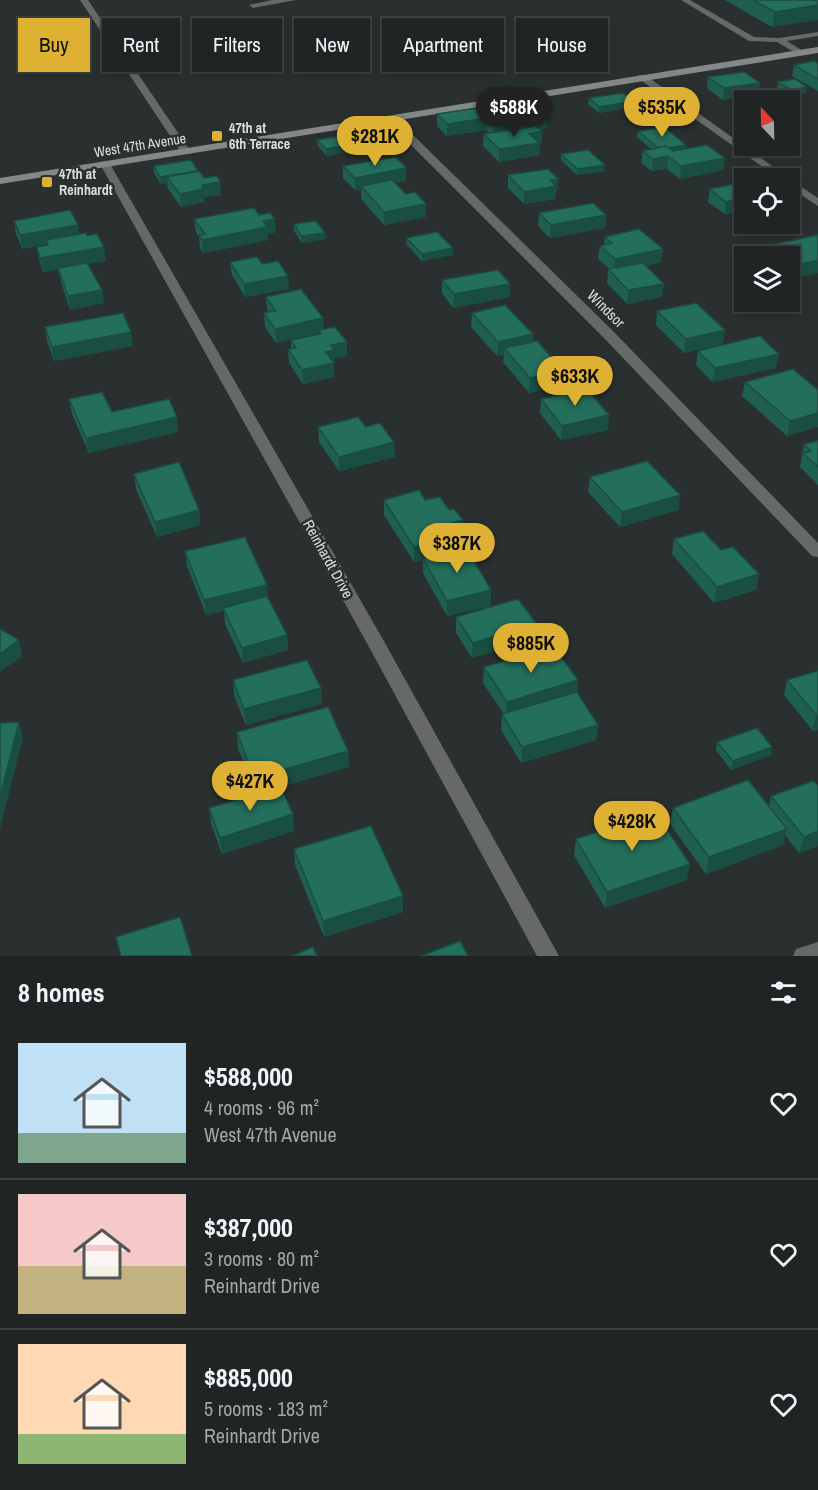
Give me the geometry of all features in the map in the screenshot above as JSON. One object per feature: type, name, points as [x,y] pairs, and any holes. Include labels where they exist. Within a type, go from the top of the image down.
[{"type":"street","points":[[84,0],[186,152]]},
{"type":"street","points":[[253,5],[292,0]]},
{"type":"street","name":"West 47th Avenue","points":[[0,181],[818,50]]},
{"type":"street","points":[[642,77],[770,168]]},
{"type":"street","name":"Windsor","points":[[393,118],[608,334],[818,552]]},
{"type":"street","name":"Reinhardt Drive","points":[[105,164],[372,636],[548,956]]},
{"type":"street","points":[[800,190],[818,203]]},
{"type":"street","points":[[804,956],[818,951]]},
{"type":"lane","points":[[685,0],[752,39],[779,40],[818,33]]},
{"type":"lane","points":[[779,40],[802,53]]},
{"type":"building","points":[[753,0],[818,0],[818,5],[775,12]]},
{"type":"building","points":[[814,61],[818,63],[818,79],[794,65]]},
{"type":"building","points":[[744,72],[760,83],[724,88],[708,77]]},
{"type":"building","points":[[795,79],[807,87],[791,90],[778,82]]},
{"type":"building","points":[[623,93],[634,101],[599,107],[589,98]]},
{"type":"building","points":[[491,106],[515,122],[494,125],[486,118],[447,124],[437,114]]},
{"type":"building","points":[[534,113],[547,122],[526,126],[514,116]]},
{"type":"building","points":[[536,126],[542,131],[529,134],[540,143],[499,149],[484,134]]},
{"type":"building","points":[[664,127],[686,145],[658,148],[638,131]]},
{"type":"building","points":[[360,133],[369,141],[326,149],[317,140]]},
{"type":"building","points":[[707,145],[725,158],[681,166],[668,156],[653,159],[643,151],[666,146],[673,151]]},
{"type":"building","points":[[588,150],[605,165],[577,169],[561,154]]},
{"type":"building","points":[[396,157],[406,168],[355,178],[343,166]]},
{"type":"building","points":[[191,160],[198,171],[160,177],[154,166]]},
{"type":"building","points":[[548,169],[558,179],[550,180],[556,186],[524,192],[508,175]]},
{"type":"building","points":[[199,171],[204,178],[217,176],[220,182],[202,185],[203,189],[180,194],[167,177]]},
{"type":"building","points":[[392,180],[406,194],[415,192],[426,204],[384,212],[361,186]]},
{"type":"building","points":[[734,184],[734,200],[726,202],[710,189]]},
{"type":"building","points":[[593,203],[606,215],[551,225],[539,213]]},
{"type":"building","points":[[254,208],[259,215],[270,213],[275,219],[263,221],[267,227],[202,240],[199,235],[205,234],[194,219]]},
{"type":"building","points":[[70,210],[78,225],[20,235],[14,221]]},
{"type":"building","points":[[316,221],[325,233],[301,236],[294,224]]},
{"type":"building","points":[[639,229],[663,249],[615,259],[600,246],[612,243],[605,237]]},
{"type":"building","points":[[437,232],[453,248],[422,254],[406,238]]},
{"type":"building","points":[[86,233],[87,236],[97,234],[104,247],[40,258],[37,247],[48,245],[46,240]]},
{"type":"building","points":[[818,235],[818,260],[800,264],[800,246],[765,246]]},
{"type":"building","points":[[257,257],[262,264],[278,261],[288,276],[244,284],[230,262]]},
{"type":"building","points":[[87,263],[102,290],[68,296],[58,268]]},
{"type":"building","points":[[643,263],[664,284],[628,290],[608,269]]},
{"type":"building","points":[[498,270],[510,284],[454,294],[442,280]]},
{"type":"building","points":[[301,289],[323,318],[275,329],[264,313],[276,311],[266,297]]},
{"type":"building","points":[[696,303],[725,330],[686,339],[657,311]]},
{"type":"building","points":[[505,305],[533,334],[498,342],[472,313]]},
{"type":"building","points":[[123,313],[131,332],[52,347],[45,327]]},
{"type":"building","points":[[335,327],[347,342],[331,345],[334,350],[326,352],[334,363],[302,370],[288,349],[296,348],[291,340],[321,334],[319,330]]},
{"type":"building","points":[[760,336],[779,354],[715,368],[698,351]]},
{"type":"building","points":[[537,341],[564,371],[530,378],[504,348]]},
{"type":"building","points":[[793,369],[818,390],[818,413],[790,421],[745,382]]},
{"type":"building","points":[[587,389],[609,415],[562,426],[541,399]]},
{"type":"building","points":[[102,392],[112,412],[169,399],[177,417],[86,438],[69,399]]},
{"type":"building","points":[[358,417],[366,427],[380,423],[394,442],[339,457],[318,427]]},
{"type":"building","points":[[818,441],[818,467],[803,453],[811,451],[804,444]]},
{"type":"building","points":[[647,461],[680,495],[622,512],[590,477]]},
{"type":"building","points":[[179,462],[199,510],[155,522],[134,474]]},
{"type":"building","points":[[419,490],[425,500],[440,497],[449,510],[454,509],[463,520],[440,526],[442,529],[429,532],[437,542],[414,547],[384,500]]},
{"type":"building","points":[[703,531],[721,550],[733,547],[759,574],[717,587],[674,539]]},
{"type":"building","points":[[245,537],[267,585],[204,600],[185,551]]},
{"type":"building","points":[[466,547],[491,590],[447,601],[423,558]]},
{"type":"building","points":[[267,596],[287,635],[242,648],[223,608]]},
{"type":"building","points":[[518,599],[536,623],[473,643],[456,617]]},
{"type":"building","points":[[0,629],[19,640],[0,654]]},
{"type":"building","points":[[554,647],[578,680],[507,702],[484,667]]},
{"type":"building","points":[[307,660],[321,688],[244,709],[233,680]]},
{"type":"building","points":[[818,671],[818,715],[816,715],[787,680]]},
{"type":"building","points":[[577,692],[598,725],[522,747],[502,714]]},
{"type":"building","points":[[328,707],[348,751],[254,778],[237,732]]},
{"type":"building","points":[[19,722],[0,797],[0,723]]},
{"type":"building","points":[[757,728],[772,747],[733,761],[717,742]]},
{"type":"building","points":[[748,780],[787,829],[709,857],[673,808]]},
{"type":"building","points":[[813,781],[818,786],[818,831],[804,837],[771,796]]},
{"type":"building","points":[[280,786],[293,814],[220,838],[209,808]]},
{"type":"building","points":[[656,813],[690,864],[607,892],[576,839]]},
{"type":"building","points":[[371,826],[403,896],[323,921],[294,849]]},
{"type":"building","points":[[180,917],[192,956],[121,956],[116,937]]},
{"type":"building","points":[[460,941],[468,956],[421,956]]},
{"type":"building","points":[[313,947],[317,956],[292,956]]},
{"type":"place","name":"47th at 6th Terrace","points":[[217,136]]},
{"type":"place","name":"47th at Reinhardt","points":[[47,182]]}]
